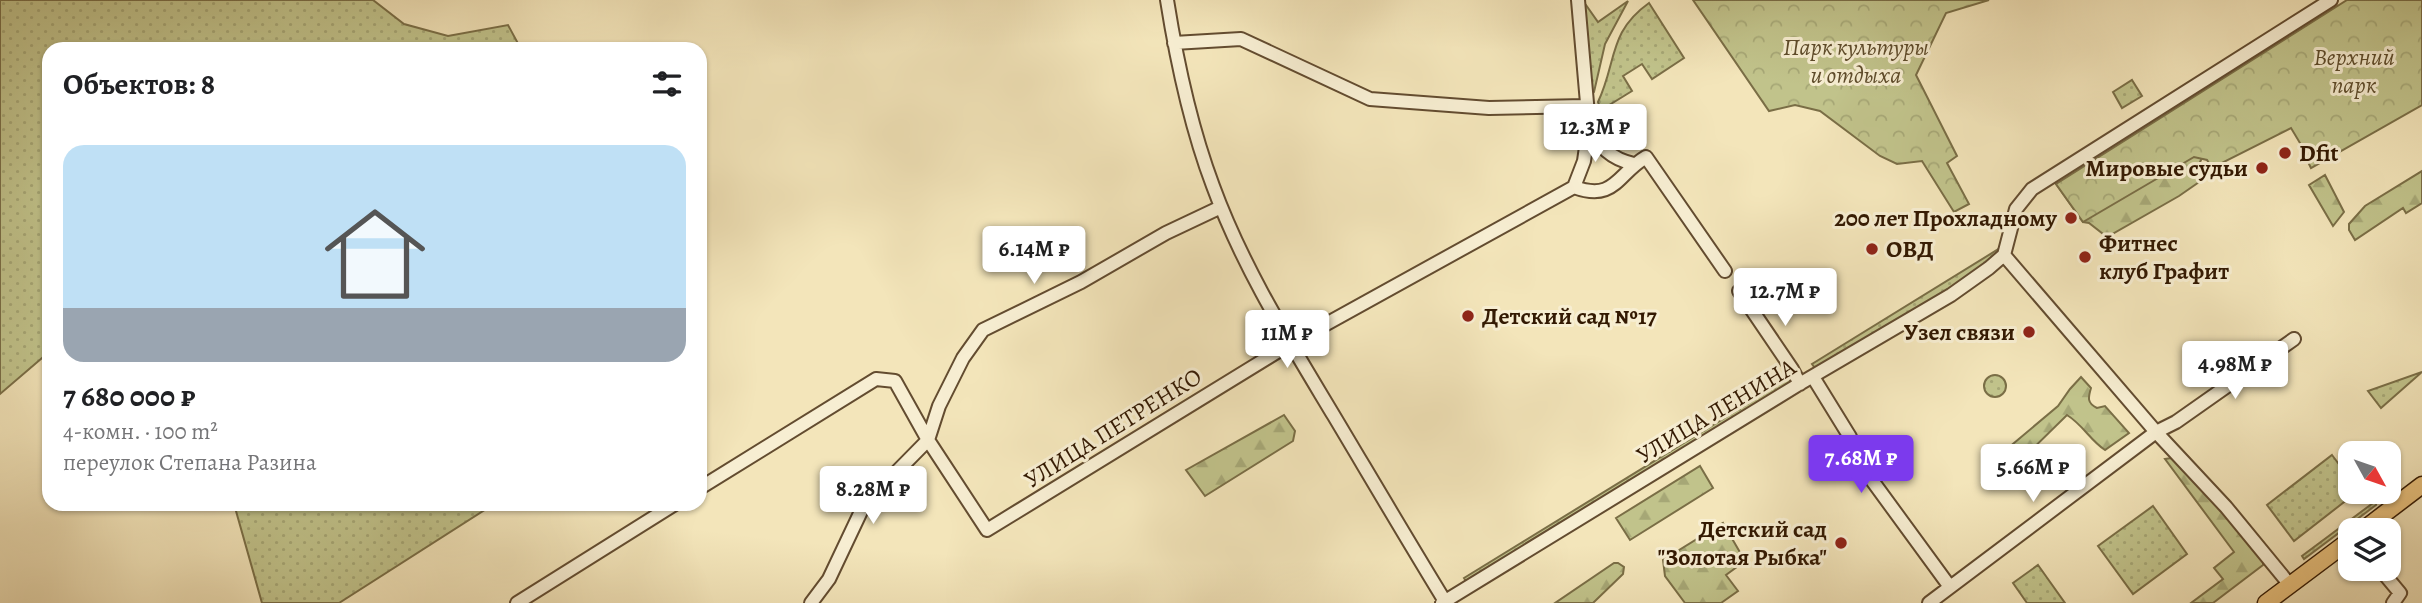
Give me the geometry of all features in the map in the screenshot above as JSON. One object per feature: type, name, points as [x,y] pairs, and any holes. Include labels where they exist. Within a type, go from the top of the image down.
[{"type":"main road","points":[[2379,518],[2422,485]]},
{"type":"main road","points":[[2266,603],[2338,549]]},
{"type":"street","points":[[1167,0],[1189,112],[1221,207],[1252,277],[1444,602]]},
{"type":"street","points":[[1578,0],[1588,126],[1584,160],[1574,187],[1594,192],[1605,190],[1619,183],[1634,164],[1646,157],[1725,271]]},
{"type":"street","points":[[2290,585],[2226,507],[2157,432],[2004,255],[2015,209],[2032,189],[2331,0]]},
{"type":"street","points":[[1174,43],[1241,39],[1370,99],[1489,108],[1585,106]]},
{"type":"street","points":[[1588,126],[1605,151],[1622,161],[1634,164]]},
{"type":"street","name":"УЛИЦА ПЕТРЕНКО","points":[[707,484],[876,379],[895,381],[928,440],[987,530],[1290,344],[1574,187]]},
{"type":"street","points":[[811,603],[829,579],[864,505],[928,440],[939,406],[963,358],[983,330],[1081,282],[1166,233],[1221,207]]},
{"type":"street","name":"УЛИЦА ЛЕНИНА","points":[[1444,602],[1951,295],[2004,255]]},
{"type":"street","points":[[1739,291],[1793,369],[1800,384]]},
{"type":"street","points":[[1929,603],[2157,432],[2176,422],[2294,339]]},
{"type":"street","points":[[1814,377],[1850,437],[1852,453],[1950,587]]},
{"type":"street","points":[[517,603],[664,511]]},
{"type":"street","points":[[2390,581],[2400,593],[2393,603]]},
{"type":"green space","points":[[0,0],[373,0],[404,24],[448,36],[508,25],[517,42],[42,42],[42,358],[0,394]]},
{"type":"green space","name":"Парк культуры и отдыха","points":[[1693,0],[1989,0],[1946,13],[1916,75],[1957,156],[1947,163],[1969,204],[1954,212],[1922,161],[1897,164],[1880,156],[1820,111],[1795,105],[1769,111]]},
{"type":"green space","name":"Верхний парк","points":[[2347,0],[2422,0],[2422,105],[2311,168],[2307,160],[2309,158],[2291,128],[2212,168],[2207,160],[2194,157],[2083,222],[2056,184]]},
{"type":"green space","points":[[1628,1],[1605,44],[1594,92],[1589,96],[1581,8],[1586,5],[1598,22]]},
{"type":"green space","points":[[1649,3],[1684,58],[1652,79],[1642,64],[1623,76],[1632,91],[1601,110],[1598,102],[1615,48],[1626,25]]},
{"type":"green space","points":[[2132,80],[2142,96],[2122,108],[2113,92]]},
{"type":"green space","points":[[2207,148],[2196,170],[2202,180],[2107,237],[2089,223],[2083,222],[2056,184]]},
{"type":"green space","points":[[2422,171],[2422,203],[2406,213],[2403,208],[2355,240],[2349,230],[2349,224],[2365,206]]},
{"type":"green space","points":[[2325,175],[2344,212],[2333,226],[2309,185]]},
{"type":"green space","points":[[2005,245],[2002,253],[1949,292],[1817,371],[1812,364]]},
{"type":"green space","points":[[2422,372],[2381,408],[2368,391]]},
{"type":"green space","points":[[1995,375],[2003,378],[2006,386],[2003,394],[1995,397],[1987,394],[1984,386],[1987,378]]},
{"type":"green space","points":[[1791,377],[1796,386],[1469,586],[1464,578]]},
{"type":"green space","points":[[2081,377],[2091,388],[2091,404],[2097,408],[2105,406],[2129,433],[2105,450],[2067,415],[2004,477],[1997,468],[1999,462],[2010,453],[2007,449],[2058,406]]},
{"type":"green space","points":[[1284,415],[1295,431],[1293,441],[1205,496],[1186,470]]},
{"type":"green space","points":[[2332,455],[2338,463],[2338,504],[2342,504],[2294,541],[2267,505]]},
{"type":"green space","points":[[2171,458],[2213,499],[2263,562],[2263,565],[2213,603],[2191,603],[2223,579],[2214,568],[2234,552],[2165,459]]},
{"type":"green space","points":[[1700,466],[1713,488],[1630,540],[1616,518]]},
{"type":"green space","points":[[2372,504],[2376,504],[2359,518],[2353,518]]},
{"type":"green space","points":[[2153,506],[2187,554],[2133,594],[2098,546]]},
{"type":"green space","points":[[236,511],[483,511],[339,603],[262,603]]},
{"type":"green space","points":[[1723,523],[1745,561],[1726,575],[1738,591],[1721,603],[1685,603],[1665,576],[1663,560]]},
{"type":"green space","points":[[2338,529],[2338,534],[2304,559],[2302,556]]},
{"type":"green space","points":[[1614,563],[1624,567],[1623,574],[1593,603],[1555,603]]},
{"type":"green space","points":[[2038,565],[2065,603],[2027,603],[2013,583]]},
{"type":"place","name":"Dfit","points":[[2285,153]]},
{"type":"place","name":"Мировые судьи","points":[[2262,168]]},
{"type":"place","name":"200 лет Прохладному","points":[[2071,218]]},
{"type":"place","name":"ОВД","points":[[1872,249]]},
{"type":"place","name":"Фитнес клуб Графит","points":[[2085,257]]},
{"type":"place","name":"Детский сад №17","points":[[1468,316]]},
{"type":"place","name":"Узел связи","points":[[2029,332]]},
{"type":"place","name":"Детский сад \"Золотая Рыбка\"","points":[[1841,543]]}]
